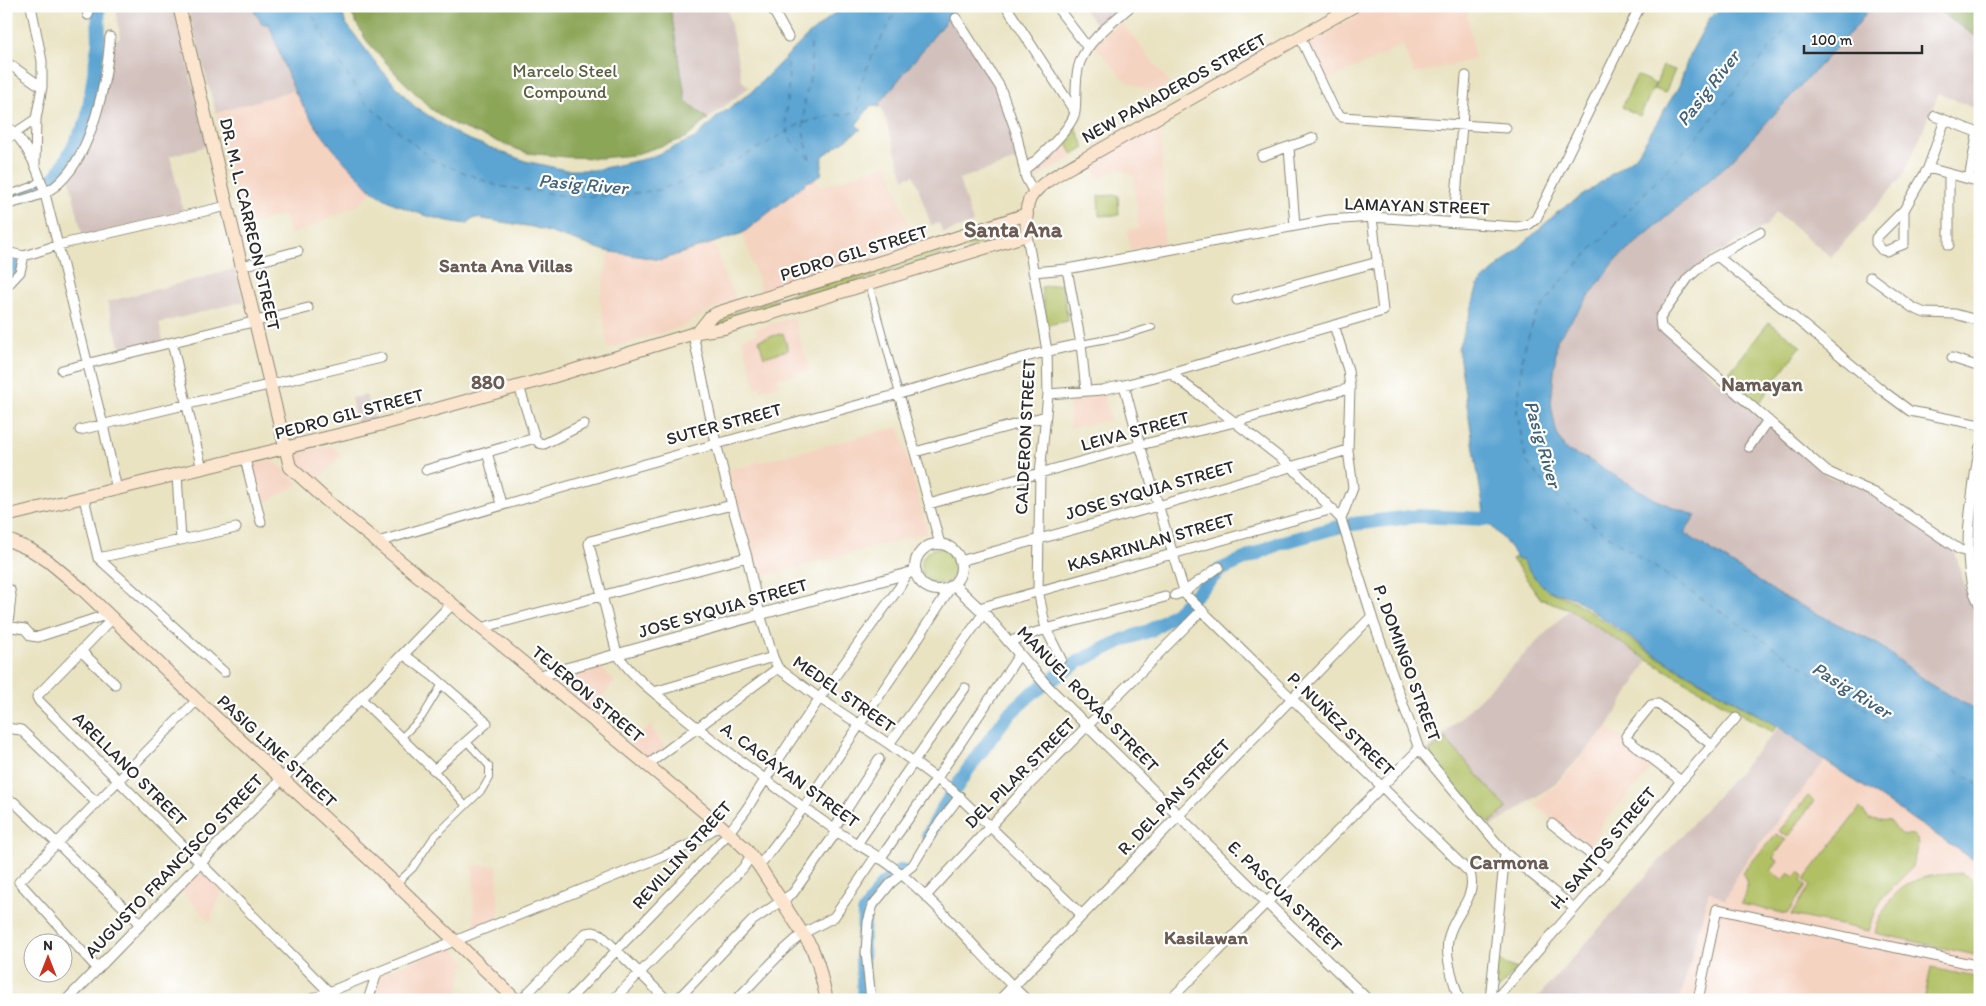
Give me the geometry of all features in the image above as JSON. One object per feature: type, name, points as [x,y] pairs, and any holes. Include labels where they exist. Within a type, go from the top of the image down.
[{"type":"main road","name":"DR. M. L. CARREON STREET","points":[[179,6],[285,449]]},
{"type":"main road","name":"NEW PANADEROS STREET","points":[[1034,193],[1044,183],[1084,159],[1354,6]]},
{"type":"main road","points":[[1027,214],[1028,203],[1034,193]]},
{"type":"main road","name":"CALDERON STREET","points":[[1027,214],[1027,235]]},
{"type":"main road","name":"PEDRO GIL STREET","points":[[695,333],[710,317],[717,313],[1027,214]]},
{"type":"main road","name":"PEDRO GIL STREET","points":[[6,516],[383,424],[519,386],[695,333],[724,328],[1027,235]]},
{"type":"main road","name":"TEJERON STREET","points":[[285,449],[293,472],[646,766],[725,829],[759,866],[812,948],[827,1000]]},
{"type":"main road","name":"PASIG LINE STREET","points":[[6,539],[31,550],[48,561],[111,616],[197,700],[396,884],[516,1000]]},
{"type":"street","points":[[31,6],[42,61],[42,87],[36,119],[35,165]]},
{"type":"street","points":[[771,6],[788,37]]},
{"type":"street","points":[[1006,6],[1075,112]]},
{"type":"street","points":[[1056,6],[1088,48]]},
{"type":"street","points":[[1025,169],[1033,163],[1073,119],[1078,67],[1088,48],[1131,6]]},
{"type":"street","name":"LAMAYAN STREET","points":[[1033,272],[1067,269],[1328,220],[1372,217],[1517,226],[1528,225],[1536,219],[1640,6]]},
{"type":"street","points":[[956,18],[1000,87],[1016,132],[1029,186],[1034,193]]},
{"type":"street","points":[[6,206],[44,192],[59,182],[74,164],[96,114],[107,66],[110,36]]},
{"type":"street","points":[[1300,37],[1336,111],[1342,117],[1506,128]]},
{"type":"street","points":[[6,62],[42,87]]},
{"type":"street","points":[[1454,222],[1466,76]]},
{"type":"street","points":[[1935,116],[1976,132],[1969,179]]},
{"type":"street","points":[[6,139],[36,119]]},
{"type":"street","points":[[1904,210],[1904,244],[1886,251],[1882,250],[1876,243],[1876,238],[1904,210],[1928,168],[1946,120]]},
{"type":"street","points":[[6,125],[16,133],[35,165],[41,180],[103,425],[117,490]]},
{"type":"street","points":[[1262,156],[1314,138]]},
{"type":"street","points":[[1289,148],[1295,226]]},
{"type":"street","points":[[1928,168],[1980,182]]},
{"type":"street","points":[[1948,245],[1949,174]]},
{"type":"street","points":[[6,195],[32,186],[41,180]]},
{"type":"street","points":[[6,252],[24,256],[58,245],[227,206]]},
{"type":"street","points":[[1048,394],[1124,385],[1383,311],[1372,217]]},
{"type":"street","points":[[1760,232],[1706,262],[1688,278],[1659,322],[1661,327],[1826,470],[1875,493],[1960,550],[1968,552]]},
{"type":"street","name":"CALDERON STREET","points":[[1027,235],[1046,351],[1048,394],[1040,473],[1038,590],[1046,629],[1061,659]]},
{"type":"street","points":[[242,266],[298,251]]},
{"type":"street","points":[[6,288],[20,272],[24,256]]},
{"type":"street","points":[[1717,256],[1910,411],[1980,426]]},
{"type":"street","points":[[1237,300],[1378,262]]},
{"type":"street","points":[[1067,269],[1081,344],[1086,391]]},
{"type":"street","points":[[1870,277],[1913,308],[1926,312],[1955,314],[1980,321]]},
{"type":"street","points":[[869,284],[940,544]]},
{"type":"street","points":[[62,370],[88,365],[308,308]]},
{"type":"street","points":[[1334,325],[1348,370],[1350,388],[1348,450],[1353,488],[1342,523]]},
{"type":"street","points":[[1081,344],[1124,336],[1152,327]]},
{"type":"street","name":"MEDEL STREET","points":[[695,333],[716,443],[747,557],[760,614],[778,668],[819,698],[889,744],[957,794],[1082,915]]},
{"type":"street","points":[[172,343],[202,469]]},
{"type":"street","name":"SUTER STREET","points":[[378,542],[501,504],[716,443],[899,394],[1046,351],[1081,344]]},
{"type":"street","points":[[80,430],[381,358]]},
{"type":"street","points":[[1952,358],[1980,366]]},
{"type":"street","name":"P. DOMINGO STREET","points":[[1170,373],[1292,467],[1333,508],[1342,523],[1372,616],[1419,749],[1505,853],[1574,908]]},
{"type":"street","points":[[1124,385],[1172,553],[1181,594],[1219,567]]},
{"type":"street","points":[[519,386],[535,438],[539,444],[544,444],[584,424]]},
{"type":"street","name":"LEIVA STREET","points":[[929,504],[1140,445],[1235,422],[1350,388]]},
{"type":"street","points":[[915,452],[1046,416]]},
{"type":"street","points":[[1749,447],[1768,420]]},
{"type":"street","points":[[426,470],[535,438]]},
{"type":"street","points":[[1980,448],[1975,474],[1968,552],[1969,577],[1974,596],[1980,604]]},
{"type":"street","name":"JOSE SYQUIA STREET","points":[[960,561],[1158,506],[1348,450]]},
{"type":"street","points":[[487,452],[501,504]]},
{"type":"street","points":[[245,459],[260,522]]},
{"type":"street","points":[[177,475],[180,540]]},
{"type":"street","points":[[84,498],[98,558],[224,672]]},
{"type":"street","name":"A. CAGAYAN STREET","points":[[732,505],[591,540],[589,543],[617,654],[623,663],[654,692],[764,779],[899,872],[926,896],[1027,1000]]},
{"type":"street","name":"KASARINLAN STREET","points":[[981,610],[1038,590],[1333,508]]},
{"type":"street","points":[[98,558],[236,528]]},
{"type":"street","points":[[759,866],[804,807],[960,573],[960,561],[954,550],[940,544],[926,547],[917,558],[911,573],[931,588],[942,589],[952,584]]},
{"type":"street","points":[[481,628],[747,557]]},
{"type":"street","name":"JOSE SYQUIA STREET","points":[[540,676],[911,573]]},
{"type":"street","name":"REVILLIN STREET","points":[[569,1000],[751,803],[764,779],[819,698],[911,573]]},
{"type":"street","name":"MANUEL ROXAS STREET","points":[[952,584],[981,610],[1048,687],[1179,815]]},
{"type":"street","points":[[6,644],[12,596],[8,588]]},
{"type":"street","name":"P. NUÑEZ STREET","points":[[1181,594],[1202,610],[1470,872],[1472,881],[1469,898],[1451,928],[1448,939],[1448,958],[1459,1000]]},
{"type":"street","points":[[1008,642],[1046,629],[1164,597]]},
{"type":"street","name":"AUGUSTO FRANCISCO STREET","points":[[67,1000],[452,604]]},
{"type":"street","points":[[889,744],[981,610]]},
{"type":"street","name":"DEL PILAR STREET","points":[[926,896],[991,825],[1202,610]]},
{"type":"street","points":[[7,626],[25,629],[32,636],[38,637],[111,616]]},
{"type":"street","points":[[111,616],[81,651],[115,684]]},
{"type":"street","name":"R. DEL PAN STREET","points":[[1000,1000],[1372,616]]},
{"type":"street","name":"ARELLANO STREET","points":[[81,651],[37,697],[329,992]]},
{"type":"street","points":[[403,654],[442,684],[487,723],[434,770]]},
{"type":"street","points":[[736,1000],[802,934],[834,917],[937,778],[1019,655]]},
{"type":"street","points":[[654,692],[773,657]]},
{"type":"street","points":[[646,766],[778,668]]},
{"type":"street","points":[[401,738],[422,717],[442,684]]},
{"type":"street","points":[[856,844],[965,688]]},
{"type":"street","points":[[360,698],[434,770],[465,805]]},
{"type":"street","points":[[97,968],[19,882],[197,700]]},
{"type":"street","points":[[1681,780],[1628,740],[1626,736],[1645,712],[1654,703],[1658,704],[1712,745]]},
{"type":"street","name":"H. SANTOS STREET","points":[[1495,1000],[1610,869],[1681,780],[1736,718]]},
{"type":"street","points":[[6,728],[21,730],[96,802]]},
{"type":"street","points":[[396,884],[413,868],[428,849],[433,838],[489,778],[489,766],[466,741]]},
{"type":"street","points":[[1170,1000],[1380,785],[1419,749]]},
{"type":"street","points":[[677,1000],[752,921],[793,893],[836,830],[879,759]]},
{"type":"street","points":[[870,1000],[866,952],[868,922],[873,904],[899,872],[913,865],[957,794]]},
{"type":"street","points":[[6,800],[14,802],[141,924]]},
{"type":"street","name":"E. PASCUA STREET","points":[[1179,815],[1368,1000]]},
{"type":"street","points":[[1552,824],[1610,869]]},
{"type":"street","points":[[309,1000],[455,942],[725,829]]},
{"type":"street","points":[[1490,1000],[1505,853]]},
{"type":"street","points":[[613,1000],[743,868],[751,856]]},
{"type":"street","points":[[1698,1000],[1717,910],[1980,966]]},
{"type":"street","points":[[522,1000],[586,933],[593,932],[600,934],[667,1000]]},
{"type":"street","points":[[368,1000],[377,973]]},
{"type":"shaded area","points":[[116,6],[174,6],[207,146],[170,156],[183,211],[83,237],[69,177],[82,162],[96,123],[112,41],[120,38]]},
{"type":"shaded area","points":[[187,6],[251,6],[262,24],[268,24],[295,90],[216,113]]},
{"type":"shaded area","points":[[670,6],[727,6],[742,81],[749,87],[708,119],[686,101]]},
{"type":"shaded area","points":[[1081,6],[1125,6],[1100,29]]},
{"type":"shaded area","points":[[1374,6],[1466,6],[1475,59],[1414,74],[1403,45],[1327,81],[1308,44]]},
{"type":"shaded area","points":[[1871,6],[1980,6],[1980,111],[1939,93],[1903,176],[1831,257],[1776,212],[1767,225],[1707,259],[1655,319],[1715,379],[1827,476],[1869,491],[1955,552],[1969,600],[1980,614],[1980,712],[1933,686],[1879,645],[1780,595],[1684,533],[1696,516],[1658,501],[1587,459],[1565,450],[1556,431],[1551,404],[1557,341],[1615,261],[1728,164]]},
{"type":"shaded area","points":[[951,16],[998,89],[1012,133],[1017,160],[959,179],[973,223],[943,233],[939,223],[931,225],[914,175],[904,178],[880,103]]},
{"type":"shaded area","points":[[1120,21],[1170,83],[1160,89],[1147,91],[1124,79],[1094,45]]},
{"type":"shaded area","points":[[295,90],[311,119],[344,161],[373,191],[359,205],[290,235],[284,215],[243,225],[216,113]]},
{"type":"shaded area","points":[[1159,126],[1162,154],[1164,244],[1130,250],[1128,230],[1138,229],[1134,176],[1117,168],[1100,179],[1091,164]]},
{"type":"shaded area","points":[[1063,139],[1073,157],[1033,179],[1028,174]]},
{"type":"shaded area","points":[[888,164],[915,245],[762,294],[743,233],[810,179],[812,181],[815,179],[821,187]]},
{"type":"shaded area","points":[[714,243],[727,283],[733,290],[737,302],[706,312],[685,326],[608,349],[600,299],[609,253],[661,260]]},
{"type":"shaded area","points":[[235,269],[244,301],[159,323],[163,341],[121,351],[107,302]]},
{"type":"shaded area","points":[[793,317],[810,371],[777,378],[779,385],[761,390],[760,387],[756,388],[742,338],[757,334],[755,329]]},
{"type":"shaded area","points":[[1103,393],[1110,420],[1070,428],[1070,395]]},
{"type":"shaded area","points":[[366,395],[374,419],[357,423],[351,398]]},
{"type":"shaded area","points":[[899,427],[928,533],[756,578],[728,470]]},
{"type":"shaded area","points":[[332,446],[341,455],[317,481],[296,465],[297,453]]},
{"type":"shaded area","points":[[274,460],[299,484],[257,507],[247,466]]},
{"type":"shaded area","points":[[1569,610],[1648,660],[1606,729],[1554,785],[1491,827],[1426,752]]},
{"type":"shaded area","points":[[599,665],[615,682],[589,710],[558,683],[563,674]]},
{"type":"shaded area","points":[[650,726],[665,747],[649,760],[630,744]]},
{"type":"shaded area","points":[[1608,727],[1652,768],[1601,825],[1599,833],[1586,848],[1535,805],[1550,789],[1553,790]]},
{"type":"shaded area","points":[[1779,727],[1825,761],[1738,872],[1725,900],[1709,891],[1680,1000],[1535,1000]]},
{"type":"shaded area","points":[[1825,761],[1980,864],[1980,1000],[1680,1000],[1709,890],[1725,899],[1738,872]]},
{"type":"shaded area","points":[[497,865],[499,920],[474,928],[473,866]]},
{"type":"shaded area","points":[[203,868],[223,889],[210,922],[181,891]]},
{"type":"shaded area","points":[[451,946],[467,963],[463,967],[457,1000],[371,1000],[380,974]]},
{"type":"green space","name":"Marcelo Steel Compound","points":[[347,6],[670,6],[686,101],[708,119],[686,138],[633,155],[601,158],[527,153],[455,125],[431,109],[366,40]]},
{"type":"green space","points":[[1931,6],[1980,6],[1980,39]]},
{"type":"green space","points":[[1663,66],[1675,70],[1665,93],[1654,89]]},
{"type":"green space","points":[[1637,75],[1655,84],[1640,116],[1622,107]]},
{"type":"green space","points":[[1074,124],[1085,148],[1073,155],[1063,137]]},
{"type":"green space","points":[[1118,195],[1119,215],[1099,216],[1098,196]]},
{"type":"green space","points":[[1004,227],[1007,228],[1009,234],[715,326],[712,323],[713,319]]},
{"type":"green space","points":[[1062,284],[1068,321],[1047,325],[1041,287]]},
{"type":"green space","points":[[1769,322],[1801,346],[1757,406],[1725,378]]},
{"type":"green space","points":[[783,333],[788,350],[764,357],[759,340]]},
{"type":"green space","points":[[939,548],[951,554],[957,566],[951,578],[939,584],[927,578],[921,566],[927,554]]},
{"type":"green space","points":[[1522,555],[1547,590],[1574,601],[1652,654],[1777,726],[1772,732],[1648,660],[1567,608],[1541,599],[1512,559]]},
{"type":"green space","points":[[1445,738],[1507,808],[1489,824],[1427,754]]},
{"type":"green space","points":[[1808,796],[1814,801],[1788,837],[1779,831]]},
{"type":"green space","points":[[1860,808],[1869,819],[1890,821],[1900,834],[1913,835],[1917,839],[1918,844],[1911,869],[1883,897],[1876,910],[1869,931],[1791,915],[1810,886],[1804,880]]},
{"type":"green space","points":[[1776,834],[1786,840],[1773,858],[1778,861],[1771,871],[1783,880],[1789,873],[1795,877],[1799,872],[1804,876],[1801,881],[1806,886],[1787,914],[1741,904],[1747,888],[1742,873]]},
{"type":"green space","points":[[1962,873],[1980,885],[1980,956],[1875,933],[1878,922],[1888,904],[1894,896],[1910,883],[1935,875]]},
{"type":"green space","points":[[1497,960],[1516,969],[1497,991],[1493,989]]},
{"type":"green space","points":[[1931,968],[1980,978],[1980,1000],[1924,1000]]},
{"type":"water","name":"Pasig River","points":[[251,6],[341,6],[345,22],[378,66],[414,106],[460,136],[525,161],[566,170],[595,170],[649,158],[695,138],[717,117],[751,92],[804,39],[843,6],[958,6],[880,103],[880,107],[871,105],[856,125],[861,129],[823,156],[821,175],[812,181],[810,180],[743,233],[661,260],[606,251],[533,227],[477,218],[470,220],[468,224],[444,220],[406,209],[383,197],[371,189],[347,165],[315,125],[295,92],[269,24],[262,24]]},
{"type":"water","name":"Pasig River","points":[[1723,6],[1871,6],[1859,23],[1728,164],[1615,261],[1557,340],[1551,404],[1556,431],[1565,450],[1587,459],[1658,501],[1696,516],[1684,533],[1780,595],[1879,645],[1933,686],[1980,712],[1980,864],[1825,761],[1779,727],[1651,652],[1574,598],[1547,590],[1533,576],[1521,559],[1518,560],[1505,541],[1485,519],[1458,348],[1478,285],[1559,211],[1637,155],[1679,86],[1689,56],[1709,19]]},
{"type":"waterway","points":[[6,200],[46,186],[58,175],[87,121],[99,40],[98,6]]},
{"type":"waterway","points":[[6,256],[9,256],[14,264],[13,272],[6,280]]},
{"type":"waterway","points":[[928,836],[943,808],[967,771],[1007,716],[1031,694],[1078,662],[1123,640],[1151,630],[1180,610],[1220,570],[1280,543],[1345,525],[1418,516],[1485,519],[1504,515]]},
{"type":"waterway","points":[[864,1000],[862,961],[864,913],[882,885],[901,870]]},
{"type":"ferry route","points":[[308,6],[327,43],[364,101],[432,160],[498,186],[569,196],[613,196],[659,190],[732,163],[800,124],[829,116],[858,113],[859,86],[876,48],[899,6]]},
{"type":"ferry route","points":[[1805,6],[1692,143],[1558,285],[1535,317],[1523,353],[1517,412],[1526,461],[1554,494],[1604,533],[1980,786]]},
{"type":"ferry route","points":[[810,159],[803,130],[805,100],[811,73],[811,44]]},
{"type":"ferry route","points":[[787,63],[789,81],[786,128],[792,141],[809,158]]},
{"type":"district","name":"Santa Ana","points":[[1013,229]]},
{"type":"district","name":"Santa Ana Villas","points":[[506,265]]},
{"type":"district","name":"880","points":[[488,382]]},
{"type":"district","name":"Namayan","points":[[1762,384]]},
{"type":"district","name":"Carmona","points":[[1509,862]]},
{"type":"district","name":"Kasilawan","points":[[1206,937]]}]
